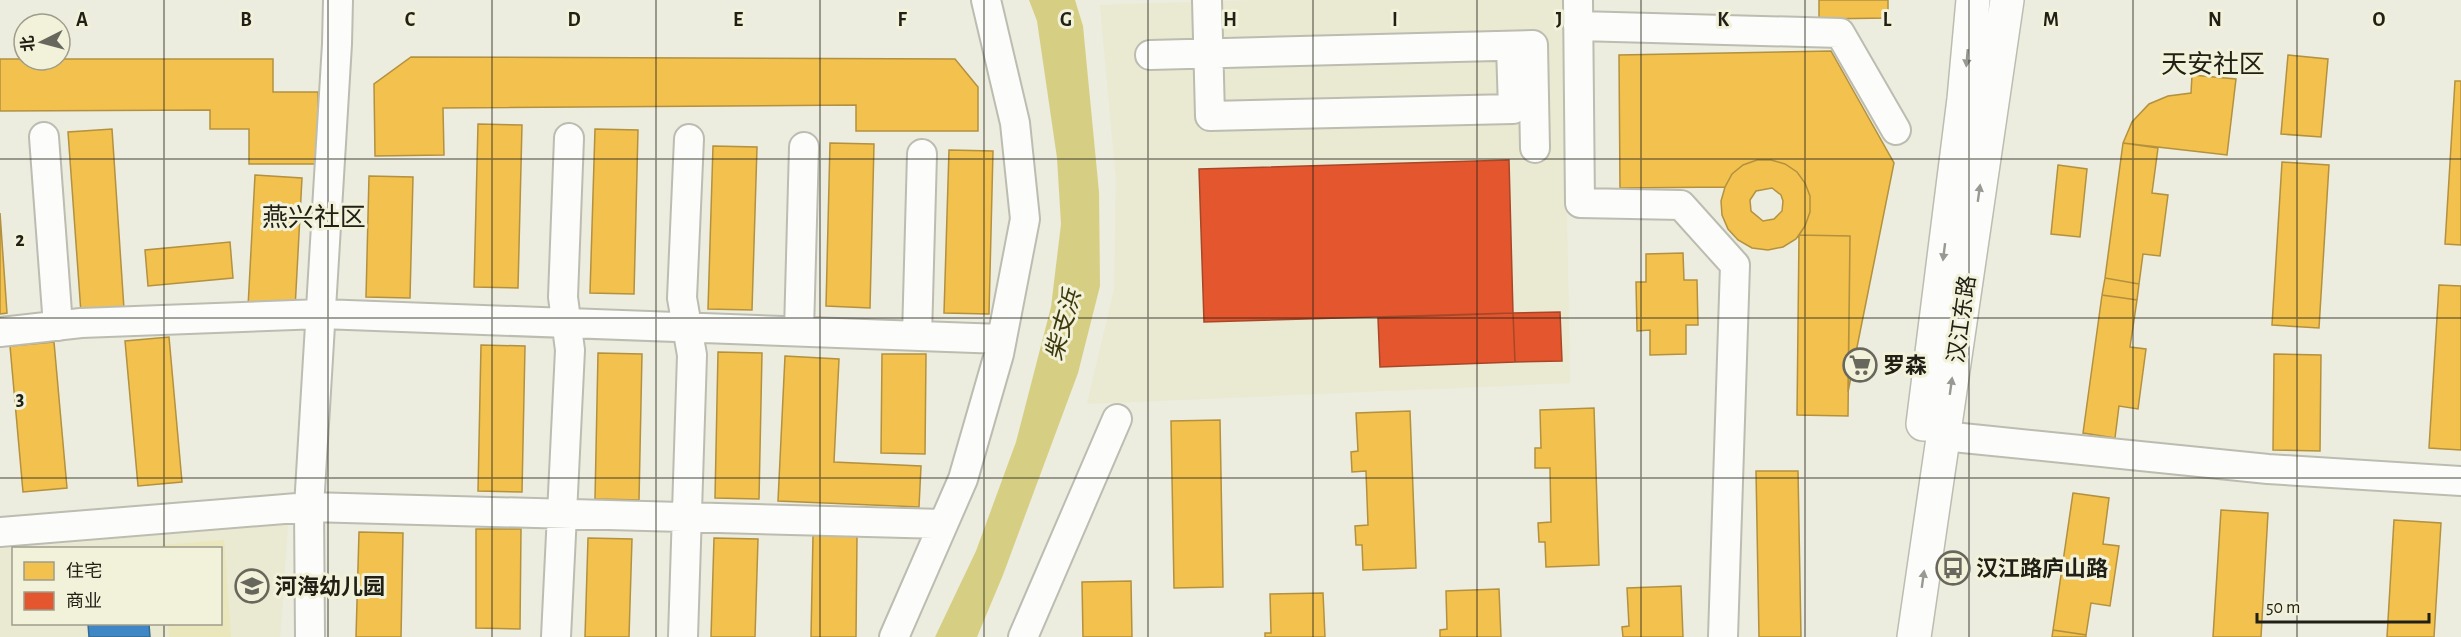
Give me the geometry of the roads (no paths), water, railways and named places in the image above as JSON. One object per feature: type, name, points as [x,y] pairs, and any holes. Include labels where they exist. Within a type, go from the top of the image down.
[{"type":"main road","name":"汉江东路","points":[[1892,637],[1919,455],[1964,99],[1973,0]]},
{"type":"main road","name":"汉江东路","points":[[1914,637],[2007,0]]},
{"type":"lane","points":[[310,637],[309,507],[338,0]]},
{"type":"lane","points":[[894,637],[963,479],[1002,339],[1026,219],[1015,123],[986,0]]},
{"type":"lane","points":[[1207,0],[1210,116],[1513,109],[1511,46]]},
{"type":"lane","points":[[1723,637],[1735,265],[1681,205],[1580,203],[1578,13],[1840,33],[1896,130]]},
{"type":"lane","points":[[1150,55],[1533,45],[1536,148]]},
{"type":"lane","points":[[44,137],[58,326]]},
{"type":"lane","points":[[556,637],[570,350],[563,297],[569,138]]},
{"type":"lane","points":[[683,637],[692,355],[682,298],[689,139]]},
{"type":"lane","points":[[800,331],[804,147]]},
{"type":"lane","points":[[917,336],[922,154]]},
{"type":"lane","points":[[0,332],[58,326],[321,314],[1002,339]]},
{"type":"lane","points":[[1023,637],[1117,419]]},
{"type":"lane","points":[[1943,436],[2268,469],[2461,481]]},
{"type":"lane","points":[[0,532],[309,507],[943,524]]},
{"type":"water","name":"柴支浜","points":[[1029,0],[1075,0],[1083,26],[1099,192],[1100,286],[1078,373],[1003,575],[977,637],[935,637],[976,551],[1016,442],[1051,307],[1061,224],[1057,158],[1037,21]]},
{"type":"place","name":"罗森","points":[[1860,365]]},
{"type":"place","name":"汉江路庐山路","points":[[1953,568]]},
{"type":"place","name":"河海幼儿园","points":[[252,586]]},
{"type":"district","name":"天安社区","points":[[2213,64]]},
{"type":"district","name":"燕兴社区","points":[[314,217]]}]
